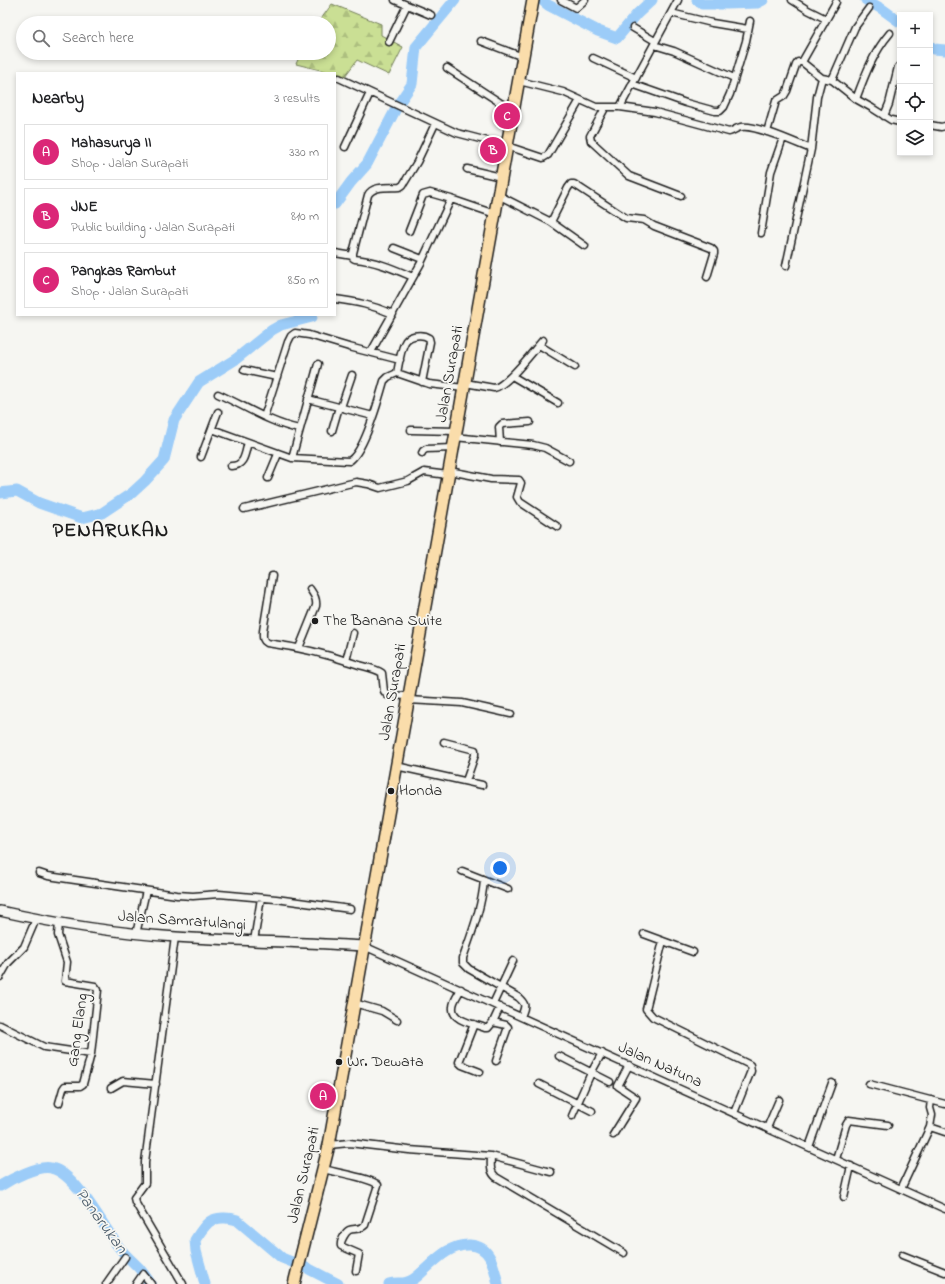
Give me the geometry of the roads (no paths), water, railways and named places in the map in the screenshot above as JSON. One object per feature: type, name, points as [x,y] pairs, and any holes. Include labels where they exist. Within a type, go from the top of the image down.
[{"type":"highway","name":"Jalan Surapati","points":[[294,1283],[329,1145],[533,1]]},
{"type":"main road","name":"Jalan Samratulangi","points":[[0,911],[59,923],[136,934],[364,946]]},
{"type":"street","points":[[395,0],[431,15]]},
{"type":"street","points":[[561,0],[576,8],[585,0]]},
{"type":"street","points":[[620,107],[678,0]]},
{"type":"street","points":[[792,0],[826,19]]},
{"type":"street","points":[[767,132],[776,102],[786,94],[796,64],[798,62],[802,62],[836,2]]},
{"type":"street","points":[[388,42],[408,5]]},
{"type":"street","points":[[832,80],[856,27],[869,8]]},
{"type":"street","points":[[672,13],[712,23],[748,29]]},
{"type":"street","points":[[632,84],[680,102],[719,111],[724,107],[730,94],[741,59],[750,21]]},
{"type":"street","points":[[633,28],[654,43],[734,78]]},
{"type":"street","points":[[856,99],[870,62],[882,42],[890,33]]},
{"type":"street","points":[[481,41],[523,57]]},
{"type":"street","points":[[593,58],[636,78]]},
{"type":"street","points":[[802,62],[822,78],[832,80],[856,99],[891,120],[897,121]]},
{"type":"street","points":[[447,68],[513,111]]},
{"type":"street","points":[[884,116],[889,104],[897,71]]},
{"type":"street","points":[[339,78],[457,133],[507,146],[540,158],[546,157],[580,100]]},
{"type":"street","points":[[786,266],[811,149],[817,97],[822,78]]},
{"type":"street","points":[[518,82],[563,92],[596,107],[605,108],[611,106],[655,112],[726,132],[732,132],[741,127],[750,127],[811,149]]},
{"type":"street","points":[[346,146],[370,93]]},
{"type":"street","points":[[605,108],[590,136],[591,141],[629,176],[681,196]]},
{"type":"street","points":[[353,256],[358,229],[368,195],[376,189],[400,187],[403,185],[417,162],[435,124]]},
{"type":"street","points":[[933,126],[945,126]]},
{"type":"street","points":[[761,232],[771,172],[783,138]]},
{"type":"street","points":[[467,169],[502,177]]},
{"type":"street","points":[[550,222],[570,184],[574,184],[626,218],[644,220],[654,226],[711,248],[714,251],[714,254],[707,277]]},
{"type":"street","points":[[409,231],[424,194],[430,193],[495,214]]},
{"type":"street","points":[[498,195],[550,222],[585,246]]},
{"type":"street","points":[[371,352],[413,277],[450,199]]},
{"type":"street","points":[[394,248],[422,259]]},
{"type":"street","points":[[336,253],[353,256],[355,259],[386,266],[413,277]]},
{"type":"street","points":[[336,299],[364,303],[393,314]]},
{"type":"street","points":[[264,417],[288,342],[291,336],[295,333],[309,335],[400,360]]},
{"type":"street","points":[[397,373],[404,344],[409,338],[417,335],[424,336],[429,338],[430,342],[422,382]]},
{"type":"street","points":[[212,429],[292,458],[350,461],[360,446],[373,416],[384,381],[388,377],[397,373],[429,384],[494,388],[499,387],[512,376],[541,342],[576,367]]},
{"type":"street","points":[[292,458],[318,364]]},
{"type":"street","points":[[244,370],[277,377]]},
{"type":"street","points":[[332,431],[352,375]]},
{"type":"street","points":[[512,376],[558,403]]},
{"type":"street","points":[[218,394],[264,417],[288,427],[299,429]]},
{"type":"street","points":[[308,399],[373,416]]},
{"type":"street","points":[[201,457],[218,412]]},
{"type":"street","points":[[500,442],[499,428],[502,424],[530,422]]},
{"type":"street","points":[[411,430],[455,439],[533,445],[544,448],[569,461]]},
{"type":"street","points":[[422,453],[426,449],[455,439]]},
{"type":"street","points":[[231,466],[236,466],[242,463],[248,442]]},
{"type":"street","points":[[268,478],[278,454]]},
{"type":"street","points":[[244,509],[356,482],[380,488],[408,482],[424,472],[449,473],[491,479],[519,480],[521,482],[517,497],[520,502],[558,527]]},
{"type":"street","points":[[272,576],[262,638],[267,643],[334,656],[371,668],[382,673],[384,691],[387,695],[462,703],[511,714]]},
{"type":"street","points":[[299,648],[316,606],[315,597],[310,589]]},
{"type":"street","points":[[346,661],[353,633]]},
{"type":"street","points":[[444,742],[475,750],[475,755],[466,781]]},
{"type":"street","points":[[396,766],[482,784]]},
{"type":"street","points":[[462,871],[508,889]]},
{"type":"street","points":[[39,873],[48,876],[177,895],[193,896],[219,894],[350,909]]},
{"type":"street","points":[[484,880],[478,913],[463,961],[465,966],[469,969],[502,987],[524,1002],[525,1008],[521,1017]]},
{"type":"street","points":[[136,934],[146,891]]},
{"type":"street","points":[[254,941],[261,898]]},
{"type":"street","points":[[0,977],[8,964],[24,947],[36,919]]},
{"type":"street","name":"Gang Elang","points":[[59,923],[58,935],[67,962],[65,981],[95,986],[98,990],[91,1054],[82,1085],[65,1086],[59,1103]]},
{"type":"street","points":[[644,934],[693,952]]},
{"type":"street","points":[[175,937],[145,1162],[145,1183],[134,1196],[134,1200],[183,1284]]},
{"type":"street","points":[[663,942],[646,1009],[653,1017],[750,1065],[751,1071],[734,1113]]},
{"type":"street","name":"Jalan Natuna","points":[[364,946],[945,1209]]},
{"type":"street","points":[[461,989],[454,1002],[453,1012],[455,1015],[459,1020],[488,1028],[493,1022],[502,987],[513,960]]},
{"type":"street","points":[[354,1003],[382,1011],[397,1020]]},
{"type":"street","points":[[493,1022],[508,1027],[496,1061]]},
{"type":"street","points":[[474,1024],[459,1062],[462,1065],[480,1072]]},
{"type":"street","points":[[0,1025],[44,1047],[91,1054]]},
{"type":"street","points":[[572,1116],[591,1073],[602,1053]]},
{"type":"street","points":[[559,1056],[610,1082]]},
{"type":"street","points":[[613,1135],[636,1098],[618,1086],[629,1066]]},
{"type":"street","points":[[112,1088],[123,1081],[156,1084]]},
{"type":"street","points":[[809,1147],[832,1083]]},
{"type":"street","points":[[539,1084],[592,1112]]},
{"type":"street","points":[[869,1084],[945,1104]]},
{"type":"street","points":[[767,1128],[779,1100]]},
{"type":"street","points":[[901,1189],[930,1127],[932,1115],[930,1108],[931,1100]]},
{"type":"street","points":[[836,1159],[848,1120],[888,1125]]},
{"type":"street","points":[[930,1127],[945,1132]]},
{"type":"street","points":[[329,1145],[349,1143],[491,1156],[551,1172]]},
{"type":"street","points":[[491,1156],[491,1170],[493,1175],[624,1253]]},
{"type":"street","points":[[844,1197],[851,1166]]},
{"type":"street","points":[[323,1169],[375,1182],[378,1185],[365,1225],[361,1228],[350,1229],[341,1242],[341,1246],[359,1254],[356,1271]]},
{"type":"street","points":[[902,1255],[945,1272]]},
{"type":"street","points":[[106,1284],[125,1256]]},
{"type":"street","points":[[136,1284],[143,1274],[151,1284]]},
{"type":"waterway","points":[[336,203],[351,182],[367,164],[399,103],[412,84],[416,47],[455,0]]},
{"type":"waterway","points":[[542,0],[548,5],[598,31],[617,38],[637,14],[652,0]]},
{"type":"waterway","points":[[697,0],[702,4],[757,3],[763,0]]},
{"type":"waterway","points":[[866,0],[897,20]]},
{"type":"waterway","points":[[933,48],[945,50]]},
{"type":"waterway","points":[[0,493],[17,491],[39,503],[82,518],[102,513],[132,493],[164,460],[174,420],[199,382],[236,359],[272,330],[281,325],[312,316]]},
{"type":"waterway","name":"Panarukan","points":[[0,1186],[18,1176],[39,1169],[51,1168],[60,1172],[70,1179],[88,1201],[118,1246],[139,1268],[150,1283]]},
{"type":"waterway","name":"Panarukan","points":[[205,1284],[196,1251],[195,1240],[209,1222],[219,1218],[237,1220],[282,1258],[309,1269],[338,1284]]},
{"type":"waterway","name":"Panarukan","points":[[389,1284],[405,1283],[410,1281],[443,1254],[462,1245],[477,1246],[487,1253],[493,1264],[498,1284]]},
{"type":"place","name":"Pangkas Rambut","points":[[507,116]]},
{"type":"place","name":"JNE","points":[[493,150]]},
{"type":"place","name":"The Banana Suite","points":[[315,621]]},
{"type":"place","name":"Honda","points":[[391,791]]},
{"type":"place","name":"Wr. Dewata","points":[[339,1062]]},
{"type":"place","name":"Mahasurya II","points":[[323,1096]]},
{"type":"district","name":"PENARUKAN","points":[[111,531]]}]
